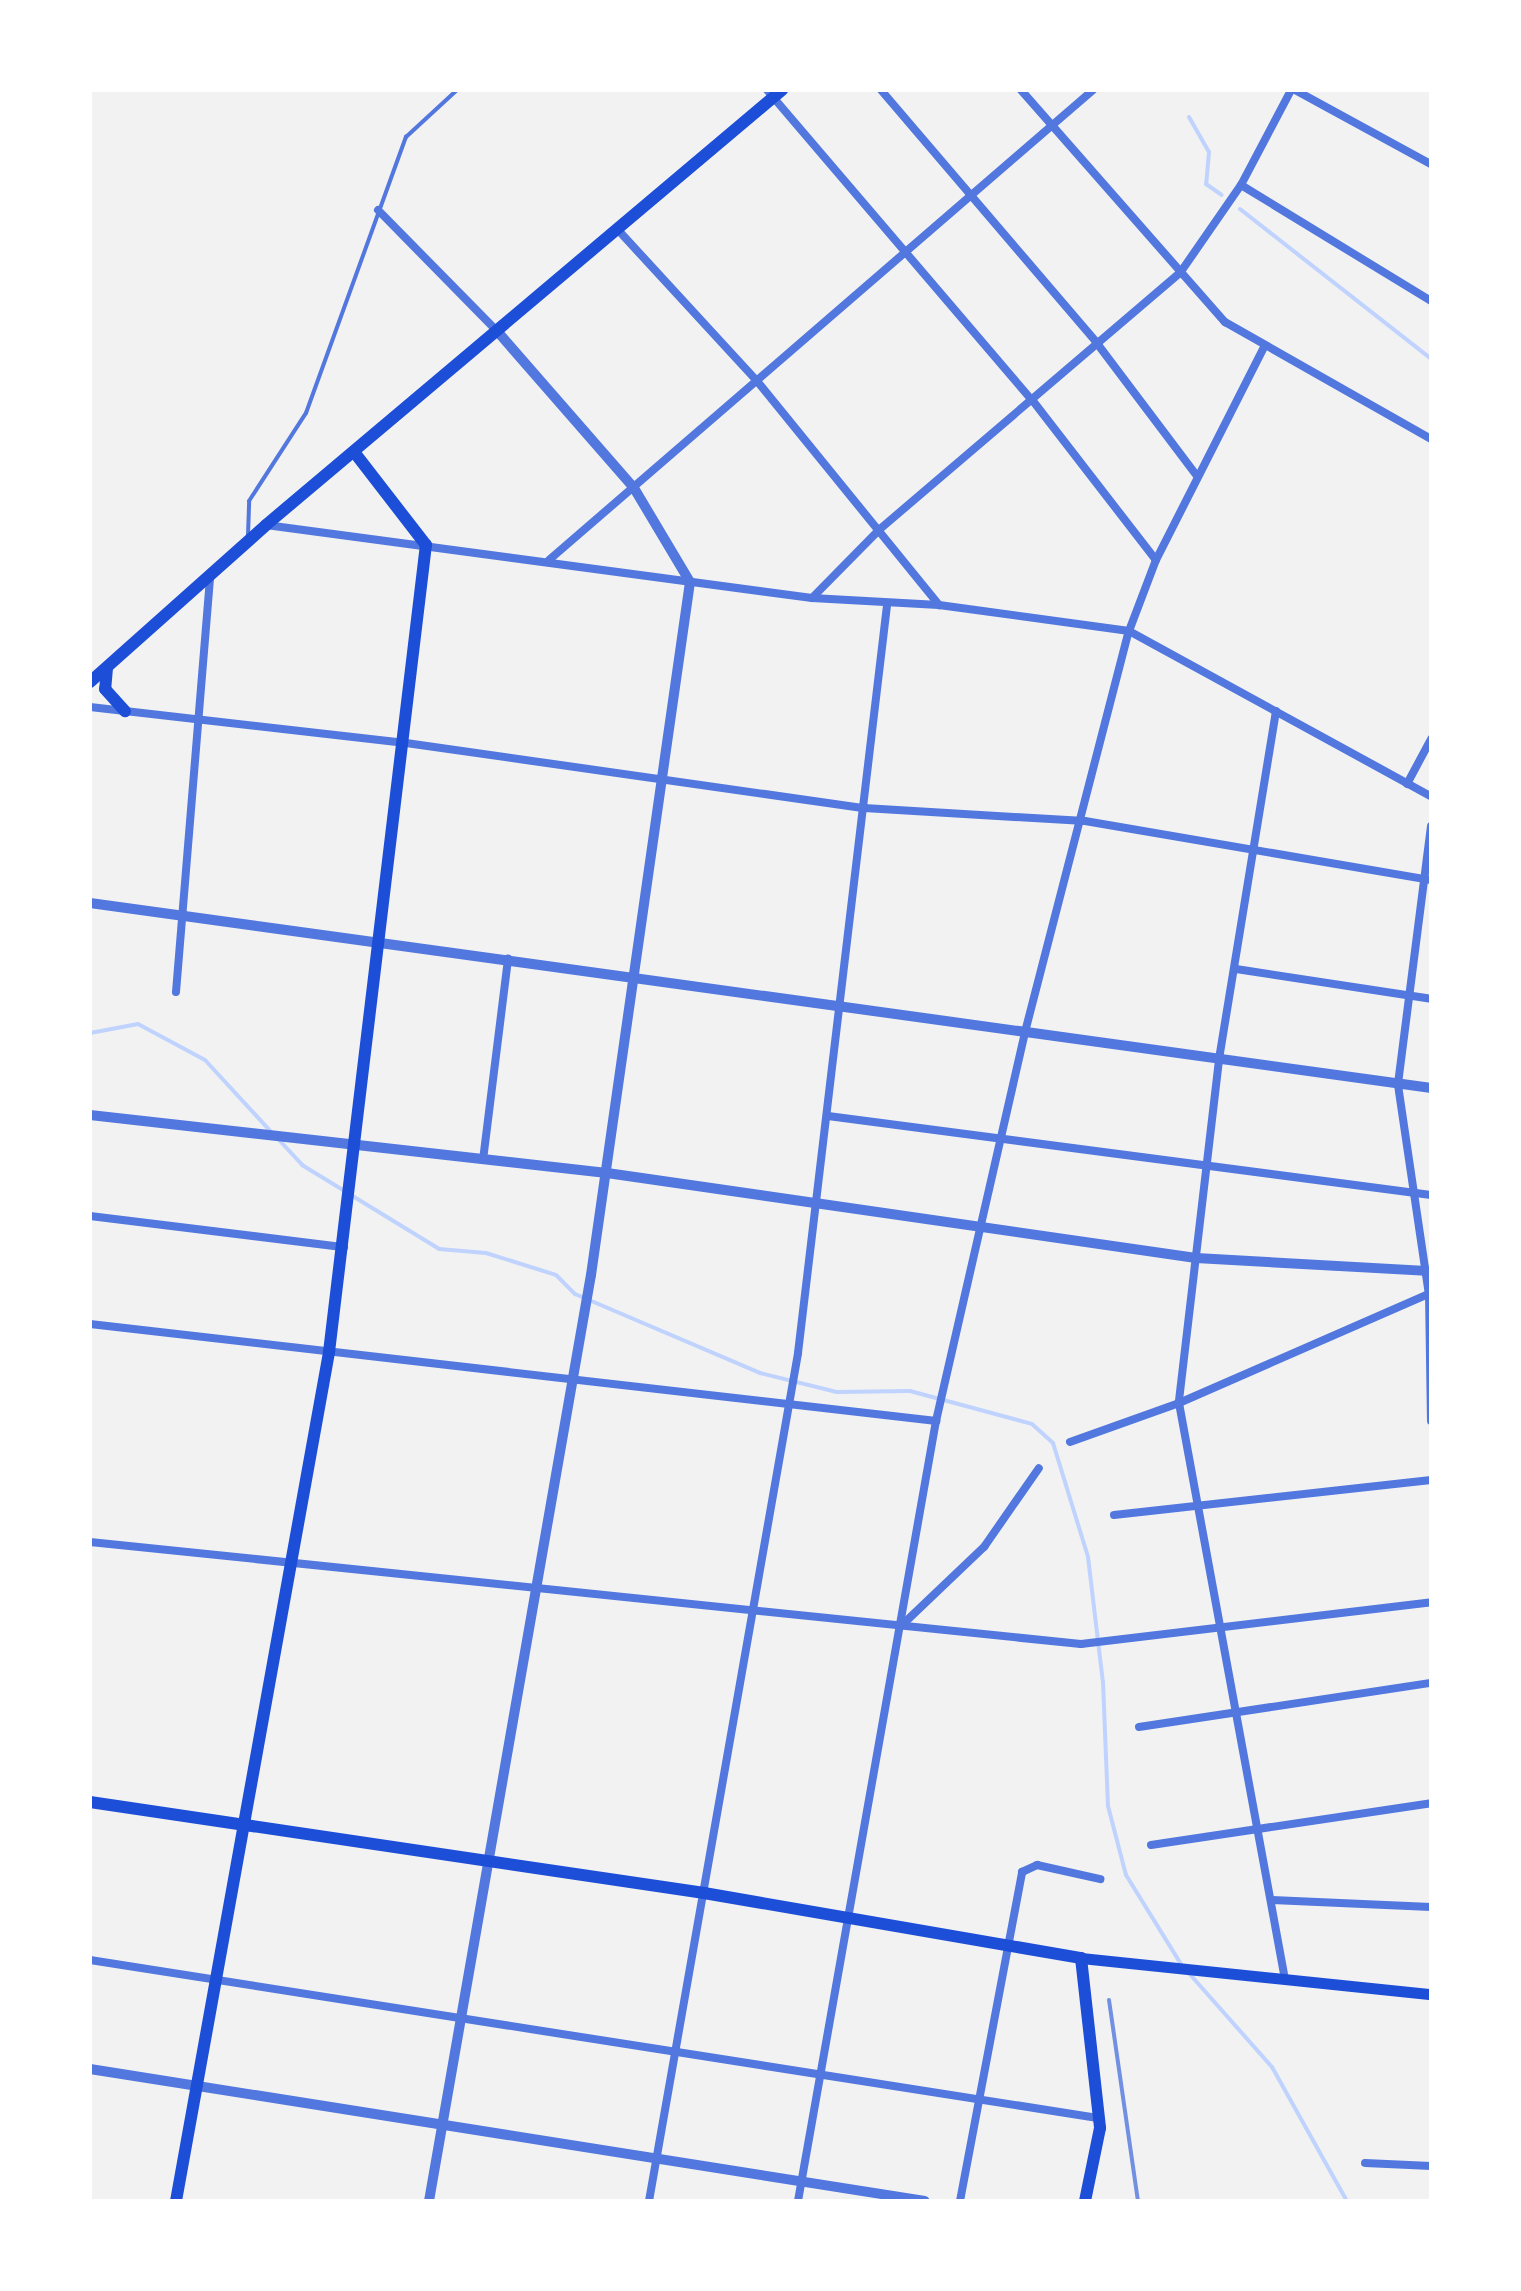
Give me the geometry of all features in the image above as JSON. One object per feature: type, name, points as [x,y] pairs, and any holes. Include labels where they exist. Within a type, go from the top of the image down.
[{"type":"main road","points":[[90,682],[266,525],[619,231],[774,92]]},
{"type":"main road","points":[[176,2201],[329,1352],[354,1170],[399,742],[426,545],[354,452]]},
{"type":"main road","points":[[108,666],[105,689],[124,711]]},
{"type":"main road","points":[[90,1802],[704,1893],[1004,1947],[1082,1958],[1284,1974],[1431,1994]]},
{"type":"main road","points":[[1082,1958],[1099,2118],[1084,2201]]},
{"type":"street","points":[[881,90],[1096,342],[1197,476]]},
{"type":"street","points":[[1021,90],[1225,322],[1431,439]]},
{"type":"street","points":[[549,560],[1093,90]]},
{"type":"street","points":[[812,598],[880,529],[1180,272],[1241,184],[1293,90],[1431,164]]},
{"type":"street","points":[[774,92],[1033,400],[1156,560]]},
{"type":"street","points":[[1241,184],[1431,301]]},
{"type":"street","points":[[378,210],[499,333],[634,488],[690,582],[639,976],[592,1274],[429,2201]]},
{"type":"street","points":[[619,231],[757,381],[939,606]]},
{"type":"street","points":[[798,2201],[936,1421],[1025,1032],[1085,821],[1129,631],[1156,560],[1264,347]]},
{"type":"street","points":[[266,525],[812,598],[887,606],[939,606],[1129,631],[1431,796]]},
{"type":"street","points":[[176,992],[210,574]]},
{"type":"street","points":[[649,2201],[798,1354],[887,606]]},
{"type":"street","points":[[90,707],[399,742],[864,808],[1085,821],[1427,879]]},
{"type":"street","points":[[1276,711],[1220,1060],[1179,1404],[1193,1504],[1259,1828],[1284,1974]]},
{"type":"street","points":[[1406,784],[1431,739]]},
{"type":"street","points":[[1431,826],[1398,1085],[1428,1271],[1431,1421]]},
{"type":"street","points":[[90,903],[1431,1088]]},
{"type":"street","points":[[483,1160],[508,959]]},
{"type":"street","points":[[1236,969],[1431,999]]},
{"type":"street","points":[[90,1116],[252,1130],[608,1173],[1196,1258],[1428,1271]]},
{"type":"street","points":[[828,1116],[1431,1196]]},
{"type":"street","points":[[90,1216],[344,1248]]},
{"type":"street","points":[[1070,1442],[1179,1404],[1430,1294]]},
{"type":"street","points":[[90,1324],[936,1421]]},
{"type":"street","points":[[901,1626],[984,1547],[1038,1468]]},
{"type":"street","points":[[1114,1515],[1431,1480]]},
{"type":"street","points":[[90,1542],[1082,1644],[1216,1624],[1431,1602]]},
{"type":"street","points":[[1140,1728],[1431,1683]]},
{"type":"street","points":[[1151,1845],[1431,1803]]},
{"type":"street","points":[[960,2201],[1004,1947],[1030,1865],[1100,1879]]},
{"type":"street","points":[[1272,1900],[1431,1907]]},
{"type":"street","points":[[90,1960],[1099,2118]]},
{"type":"street","points":[[90,2069],[925,2201]]},
{"type":"street","points":[[1366,2163],[1431,2166]]},
{"type":"lane","points":[[249,540],[249,501],[306,413],[406,137],[456,90]]},
{"type":"waterway","points":[[1189,117],[1209,152],[1206,184],[1222,195]]},
{"type":"waterway","points":[[1240,209],[1431,359]]},
{"type":"waterway","points":[[90,1033],[138,1024],[205,1060],[273,1134]]},
{"type":"waterway","points":[[280,1141],[302,1165],[343,1190]]},
{"type":"waterway","points":[[351,1195],[439,1249],[486,1253],[556,1275],[575,1294],[760,1373],[837,1392],[910,1391],[1032,1424],[1053,1443],[1088,1557],[1103,1682],[1108,1806],[1126,1875],[1181,1964]]},
{"type":"waterway","points":[[1187,1971],[1272,2067],[1347,2201]]},
{"type":"railway","points":[[1109,2000],[1138,2201]]}]
